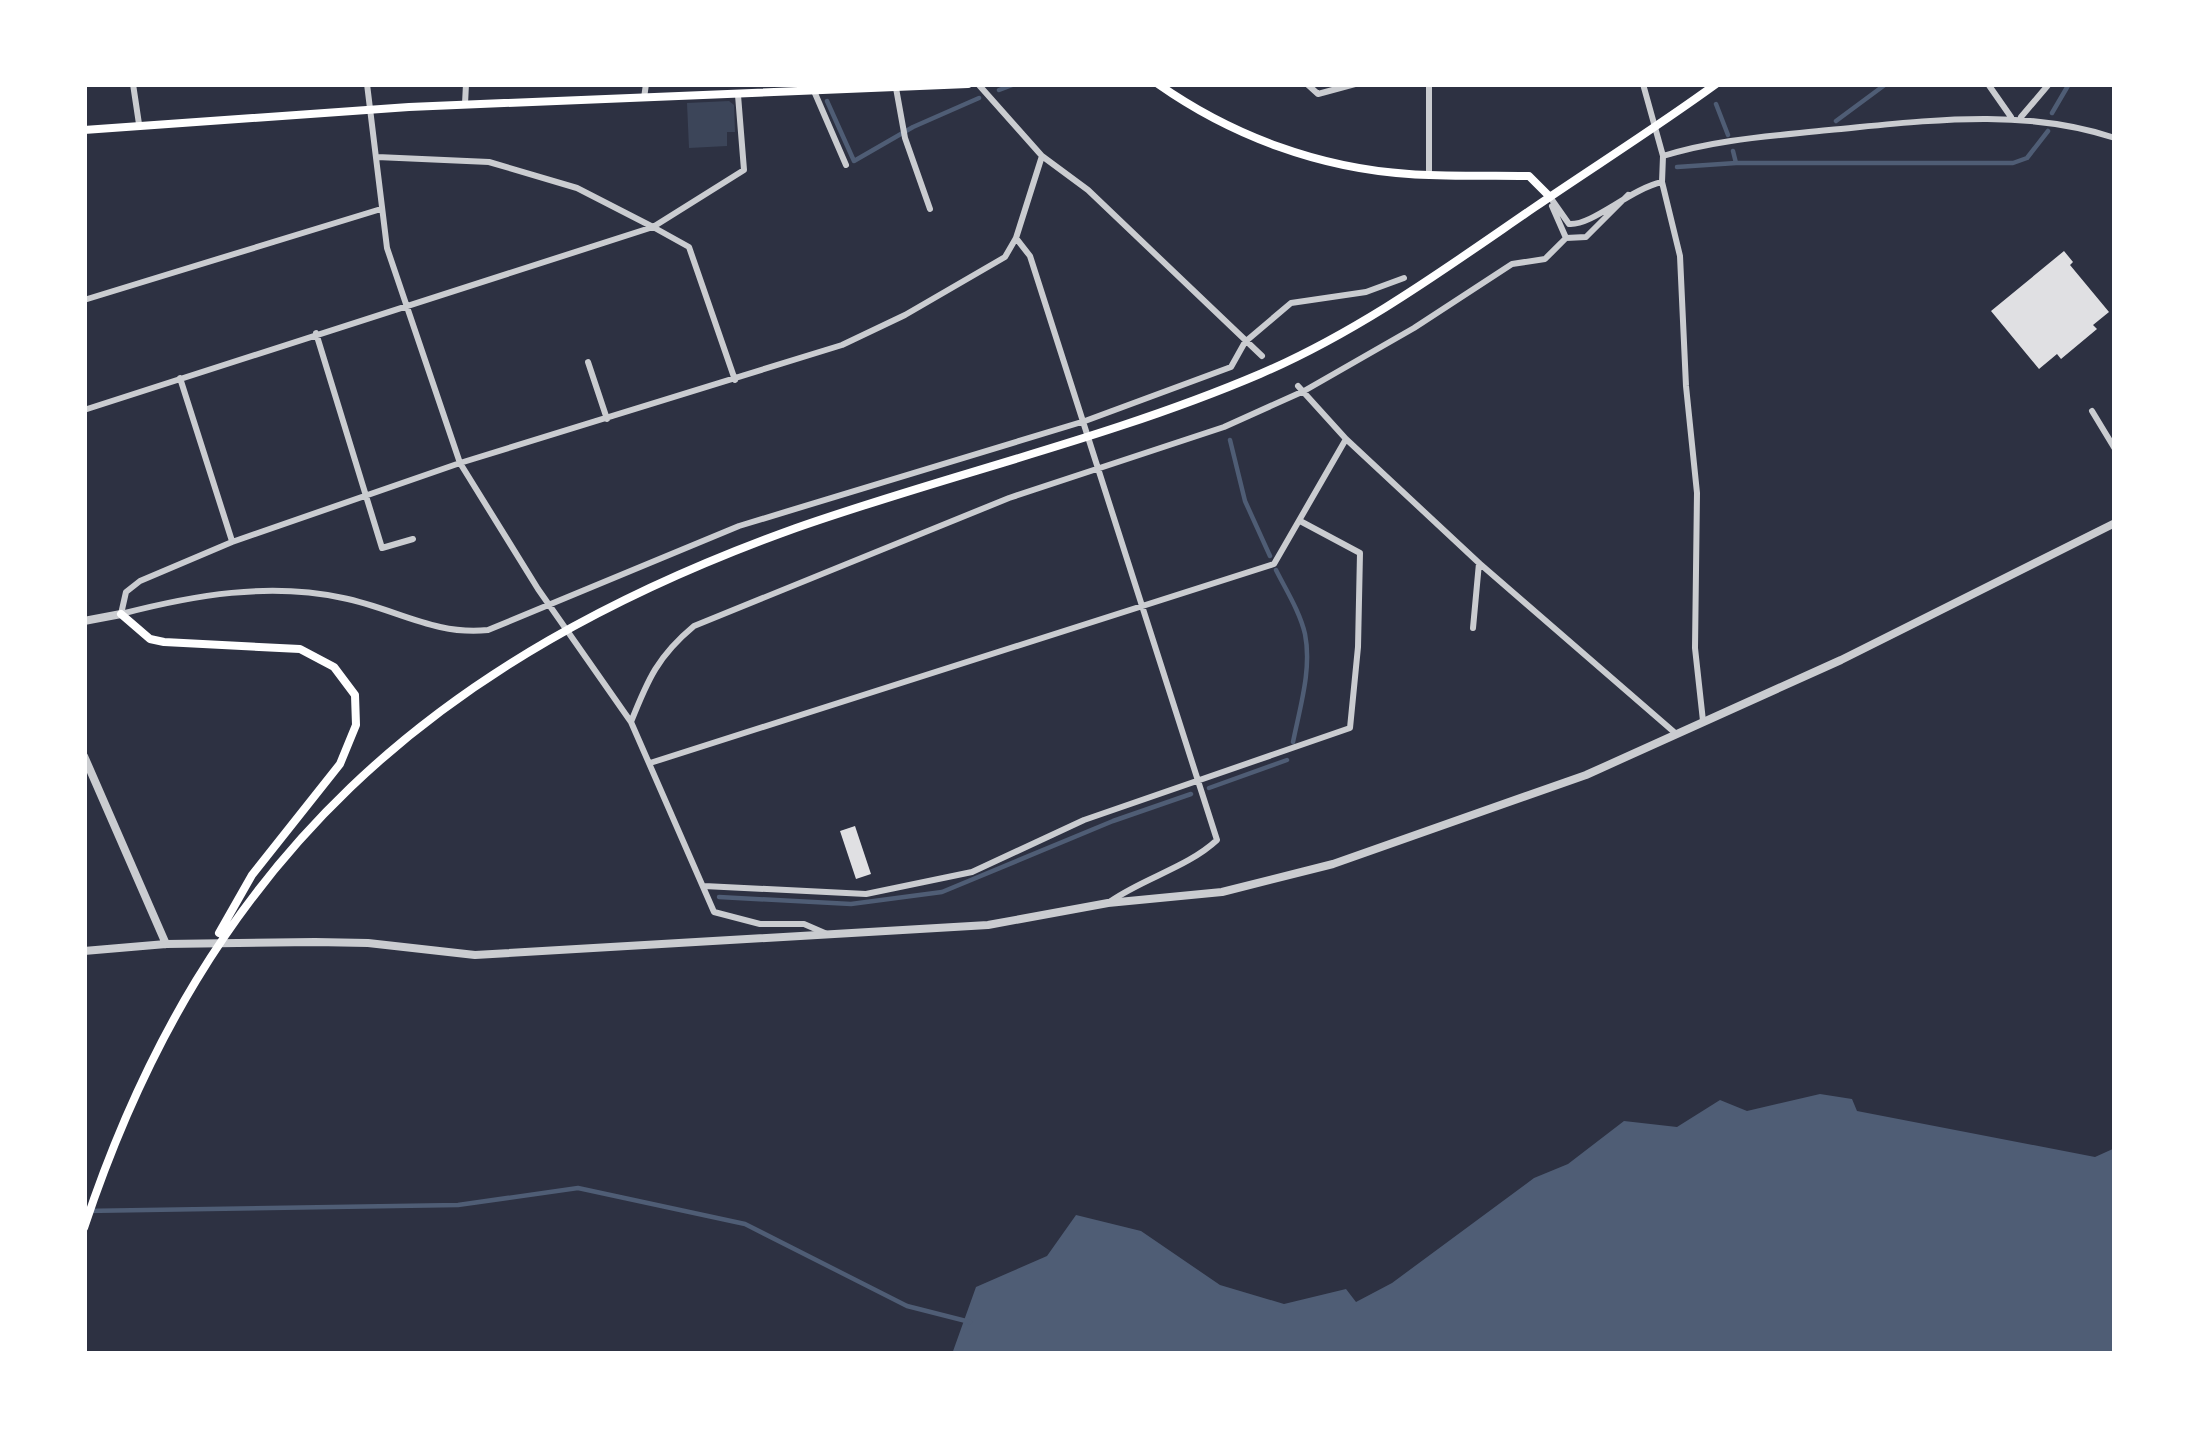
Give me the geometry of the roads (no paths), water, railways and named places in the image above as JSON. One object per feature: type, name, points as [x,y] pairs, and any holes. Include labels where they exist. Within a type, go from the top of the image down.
[{"type":"main road","points":[[84,130],[465,104],[968,84]]},
{"type":"main road","points":[[1159,84],[1209,116],[1286,152],[1356,168],[1529,176],[1550,197]]},
{"type":"main road","points":[[205,962],[268,875],[342,794],[432,718],[525,654],[629,598],[742,548],[1147,415],[1258,375],[1336,338],[1457,263],[1716,84]]},
{"type":"main road","points":[[84,1228],[135,1092],[252,875],[340,764],[358,710],[349,681],[314,654],[286,646],[150,639],[121,614]]},
{"type":"street","points":[[134,84],[139,124]]},
{"type":"street","points":[[367,84],[387,248],[460,463],[631,722],[714,912],[760,924],[804,924],[831,936]]},
{"type":"street","points":[[465,104],[466,84]]},
{"type":"street","points":[[644,98],[646,84]]},
{"type":"street","points":[[978,84],[1042,156],[1088,190],[1262,356]]},
{"type":"street","points":[[1307,84],[1318,94],[1355,84]]},
{"type":"street","points":[[1429,84],[1429,174]]},
{"type":"street","points":[[1643,84],[1657,127],[1662,182],[1680,256],[1697,493],[1695,648],[1703,721]]},
{"type":"street","points":[[1988,84],[2016,117]]},
{"type":"street","points":[[2016,117],[2049,84]]},
{"type":"street","points":[[896,88],[904,133],[930,209]]},
{"type":"street","points":[[814,92],[846,165]]},
{"type":"street","points":[[84,410],[652,226],[743,170],[738,95]]},
{"type":"street","points":[[1663,156],[1696,146],[1762,137],[2016,117],[2081,126],[2115,138]]},
{"type":"street","points":[[121,614],[126,592],[140,581],[232,542],[460,463],[842,345],[905,315],[1005,257],[1016,238],[1042,156]]},
{"type":"street","points":[[377,157],[489,162],[578,188],[689,247],[735,380]]},
{"type":"street","points":[[1550,197],[1565,220],[1580,225],[1630,193],[1662,182]]},
{"type":"street","points":[[631,722],[666,649],[694,626],[1010,498],[1224,427],[1414,328],[1512,264],[1545,259],[1566,238],[1586,237],[1630,193]]},
{"type":"street","points":[[1550,197],[1566,238]]},
{"type":"street","points":[[84,300],[381,209]]},
{"type":"street","points":[[1016,238],[1030,256],[1085,421],[1216,840],[1205,851],[1108,903]]},
{"type":"street","points":[[84,621],[214,593],[312,593],[460,633],[514,622],[739,526],[1085,421],[1231,367],[1245,342],[1291,303],[1366,292],[1404,278]]},
{"type":"street","points":[[316,334],[382,548],[413,539]]},
{"type":"street","points":[[588,362],[607,418]]},
{"type":"street","points":[[180,378],[232,542]]},
{"type":"street","points":[[1300,389],[1346,440],[1479,562],[1674,732]]},
{"type":"street","points":[[2092,411],[2115,449]]},
{"type":"street","points":[[650,763],[1274,564],[1346,440]]},
{"type":"street","points":[[704,886],[866,894],[972,872],[1084,820],[1350,728],[1360,553],[1302,522]]},
{"type":"street","points":[[84,952],[166,944],[368,943],[475,955],[988,925],[1108,903],[1222,892],[1333,864],[1586,775],[1841,659],[2115,523]]},
{"type":"street","points":[[1473,628],[1479,562]]},
{"type":"street","points":[[84,756],[166,944]]},
{"type":"waterway","points":[[999,90],[1015,84]]},
{"type":"waterway","points":[[1836,121],[1886,84]]},
{"type":"waterway","points":[[2052,113],[2069,84]]},
{"type":"waterway","points":[[827,101],[854,161],[913,127],[979,98]]},
{"type":"waterway","points":[[1716,104],[1728,135]]},
{"type":"waterway","points":[[1733,151],[1736,163],[2013,163],[2027,158],[2048,131]]},
{"type":"waterway","points":[[1677,167],[1736,163]]},
{"type":"waterway","points":[[1230,440],[1245,501],[1270,556]]},
{"type":"waterway","points":[[1276,570],[1300,618],[1307,647],[1293,742]]},
{"type":"waterway","points":[[1209,788],[1287,760]]},
{"type":"waterway","points":[[719,897],[851,904],[942,892],[1191,794]]},
{"type":"waterway","points":[[84,1211],[458,1205],[578,1188],[745,1224],[907,1306],[970,1322]]}]
